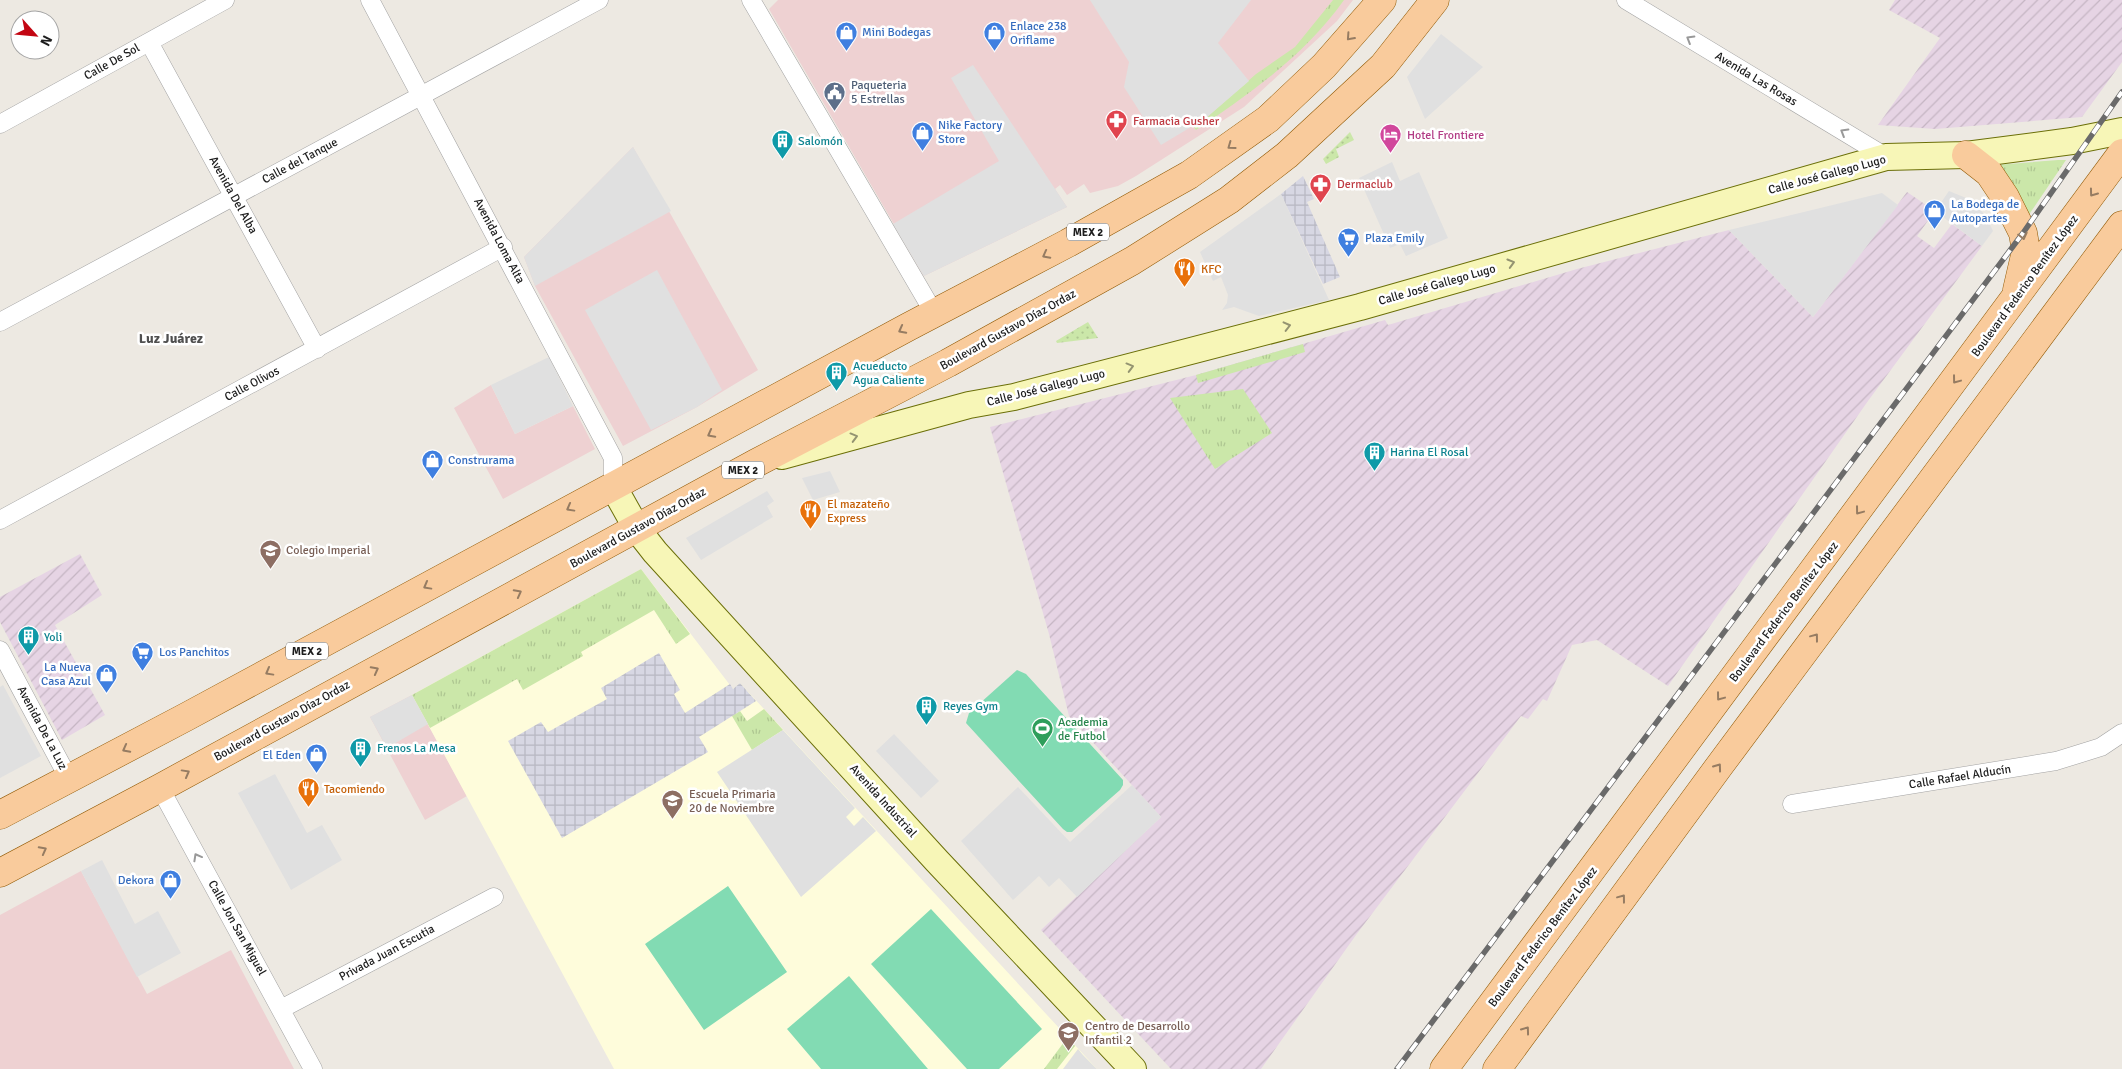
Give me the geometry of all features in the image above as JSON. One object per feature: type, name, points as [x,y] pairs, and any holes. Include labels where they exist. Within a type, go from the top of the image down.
[{"type":"main road","name":"MEX 2","points":[[0,815],[1133,208],[1204,166],[1268,119],[1324,66],[1382,0]]},
{"type":"main road","name":"Boulevard Gustavo Díaz Ordaz","points":[[0,873],[160,788],[756,463],[948,363],[1132,261],[1229,200],[1287,155],[1383,66],[1435,0]]},
{"type":"main road","name":"Calle José Gallego Lugo","points":[[756,463],[969,405],[1014,397],[1360,308],[1886,157],[1966,155],[2072,141],[2122,131]]},
{"type":"main road","name":"Boulevard Federico Benítez López","points":[[1444,1069],[2122,153]]},
{"type":"main road","points":[[1966,155],[1989,173],[2005,197],[2023,233],[2026,251],[2012,304]]},
{"type":"main road","points":[[1497,1069],[1720,765],[2122,225]]},
{"type":"main road","name":"Avenida Industrial","points":[[613,486],[637,529],[655,552],[937,861],[1133,1069]]},
{"type":"street","name":"Calle De Sol","points":[[0,124],[225,0]]},
{"type":"street","name":"Avenida Loma Alta","points":[[370,0],[613,458],[613,486]]},
{"type":"street","name":"Calle del Tanque","points":[[0,322],[421,96],[581,4],[599,0]]},
{"type":"street","points":[[751,0],[934,313]]},
{"type":"street","name":"Avenida Las Rosas","points":[[1626,0],[1886,157]]},
{"type":"street","name":"Avenida Del Alba","points":[[149,42],[316,349]]},
{"type":"street","name":"Calle Olivos","points":[[0,520],[502,247]]},
{"type":"street","name":"Avenida De La Luz","points":[[0,650],[70,779]]},
{"type":"street","name":"Calle Rafael Alducín","points":[[1792,804],[2056,762],[2101,747],[2122,733]]},
{"type":"street","name":"Calle Jon San Miguel","points":[[160,788],[313,1069]]},
{"type":"street","name":"Privada Juan Escutia","points":[[281,1009],[494,897]]},
{"type":"shaded area","points":[[778,0],[1353,0],[1337,21],[1244,107],[1118,186],[1090,193],[1084,184],[1067,195],[1060,185],[1055,189],[1067,207],[924,276],[769,9]]},
{"type":"shaded area","points":[[1090,0],[1251,0],[1218,43],[1249,81],[1206,118],[1161,145],[1124,87],[1129,62]]},
{"type":"shaded area","points":[[1895,0],[2122,0],[2122,62],[2082,117],[1935,129],[1878,125],[1940,38],[1889,10]]},
{"type":"shaded area","points":[[1441,34],[1483,67],[1425,119],[1407,77]]},
{"type":"shaded area","points":[[973,65],[1067,207],[924,276],[893,224],[999,161],[951,78]]},
{"type":"shaded area","points":[[633,147],[758,370],[697,407],[623,446],[535,286],[524,257]]},
{"type":"shaded area","points":[[633,147],[671,211],[535,286],[524,257]]},
{"type":"shaded area","points":[[1392,162],[1400,181],[1419,172],[1448,238],[1406,256],[1400,244],[1390,248],[1359,178]]},
{"type":"shaded area","points":[[1303,176],[1314,199],[1307,202],[1340,277],[1323,284],[1281,194]]},
{"type":"shaded area","points":[[1949,191],[1971,200],[1985,215],[1993,231],[1982,246],[1935,211]]},
{"type":"shaded area","points":[[1907,192],[1935,211],[1917,236],[1934,248],[1952,224],[1982,246],[1868,401],[1668,686],[1597,640],[1572,645],[1547,701],[1543,699],[1528,719],[1521,716],[1356,935],[1261,1069],[1171,1069],[1041,930],[1161,817],[1069,716],[1049,634],[990,427],[1196,375],[1385,320],[1388,325],[1577,269],[1729,230],[1813,317]]},
{"type":"shaded area","points":[[1882,193],[1898,205],[1813,317],[1729,230]]},
{"type":"shaded area","points":[[1281,194],[1329,300],[1259,316],[1234,307],[1222,310],[1227,303],[1228,295],[1221,277],[1213,281],[1200,252]]},
{"type":"shaded area","points":[[657,270],[722,390],[697,407],[651,430],[585,310]]},
{"type":"shaded area","points":[[549,357],[573,406],[515,434],[491,385]]},
{"type":"shaded area","points":[[491,385],[515,434],[573,406],[595,449],[503,499],[454,408]]},
{"type":"shaded area","points":[[830,471],[840,492],[813,500],[802,478]]},
{"type":"shaded area","points":[[767,491],[774,501],[767,506],[773,517],[701,560],[686,538]]},
{"type":"shaded area","name":"Yoli","points":[[80,554],[102,595],[55,625],[105,715],[62,740],[0,622],[0,597]]},
{"type":"shaded area","name":"Escuela Primaria 20 de Noviembre","points":[[641,569],[733,689],[740,683],[1097,1069],[614,1069],[412,695]]},
{"type":"shaded area","points":[[659,653],[680,690],[674,694],[685,713],[730,684],[733,689],[740,683],[756,701],[699,737],[708,752],[562,838],[508,741],[541,722],[548,732],[607,699],[601,688]]},
{"type":"shaded area","points":[[3,685],[41,756],[0,778],[0,687]]},
{"type":"shaded area","points":[[412,695],[467,796],[425,820],[370,717]]},
{"type":"shaded area","points":[[412,695],[428,724],[387,748],[370,717]]},
{"type":"shaded area","points":[[783,730],[855,808],[846,817],[854,826],[863,817],[876,831],[801,897],[717,772]]},
{"type":"shaded area","points":[[894,734],[939,781],[921,798],[876,751]]},
{"type":"shaded area","points":[[275,774],[307,833],[322,825],[342,860],[291,890],[238,793]]},
{"type":"shaded area","points":[[1132,785],[1161,817],[1077,897],[1059,878],[1049,887],[1039,876],[1013,900],[961,841],[1018,787],[1070,842]]},
{"type":"shaded area","points":[[102,860],[135,924],[158,911],[181,953],[137,977],[81,871]]},
{"type":"shaded area","points":[[81,871],[147,994],[231,950],[294,1069],[0,1069],[0,915]]},
{"type":"shaded area","points":[[1078,1049],[1083,1055],[1097,1069],[1063,1069]]},
{"type":"green space","points":[[1333,0],[1344,0],[1329,20],[1295,55],[1257,87],[1196,130],[1192,125],[1206,118],[1256,74],[1295,47]]},
{"type":"green space","points":[[1350,132],[1354,140],[1336,149],[1339,157],[1326,164],[1323,159]]},
{"type":"green space","points":[[2066,160],[2024,222],[1996,165]]},
{"type":"green space","points":[[1088,322],[1098,338],[1057,343],[1056,341]]},
{"type":"green space","points":[[1303,344],[1305,352],[1198,383],[1196,375]]},
{"type":"green space","points":[[1243,389],[1272,433],[1215,469],[1170,398]]},
{"type":"green space","points":[[641,569],[690,634],[676,644],[654,610],[581,652],[583,656],[523,690],[517,679],[430,728],[412,695]]},
{"type":"green space","points":[[1017,670],[1026,674],[1123,780],[1120,790],[1072,832],[1067,832],[1063,829],[966,723],[969,713]]},
{"type":"green space","points":[[764,709],[783,730],[752,750],[732,716],[740,711],[747,721]]},
{"type":"green space","points":[[728,886],[787,972],[704,1030],[645,944]]},
{"type":"green space","points":[[931,909],[1042,1029],[999,1069],[967,1069],[871,964]]},
{"type":"green space","points":[[849,976],[928,1069],[821,1069],[787,1029]]},
{"type":"green space","points":[[1067,1038],[1075,1046],[1057,1069],[1044,1069]]},
{"type":"railway","points":[[1397,1069],[2023,233],[2122,92]]},
{"type":"place","name":"Mini Bodegas","points":[[846,51]]},
{"type":"place","name":"Enlace 238 Oriflame","points":[[994,52]]},
{"type":"place","name":"Paqueteria 5 Estrellas","points":[[835,111]]},
{"type":"place","name":"Farmacia Gusher","points":[[1117,140]]},
{"type":"place","name":"Nike Factory Store","points":[[922,151]]},
{"type":"place","name":"Hotel Frontiere","points":[[1391,154]]},
{"type":"place","name":"Salomón","points":[[782,160]]},
{"type":"place","name":"Dermaclub","points":[[1321,203]]},
{"type":"place","name":"La Bodega de Autopartes","points":[[1935,230]]},
{"type":"place","name":"Plaza Emily","points":[[1349,257]]},
{"type":"place","name":"KFC","points":[[1185,288]]},
{"type":"place","name":"Acueducto Agua Caliente","points":[[837,392]]},
{"type":"place","name":"Harina El Rosal","points":[[1374,471]]},
{"type":"place","name":"Construrama","points":[[432,479]]},
{"type":"place","name":"El mazateño Express","points":[[811,530]]},
{"type":"place","name":"Colegio Imperial","points":[[270,569]]},
{"type":"place","name":"Yoli","points":[[28,656]]},
{"type":"place","name":"Los Panchitos","points":[[143,671]]},
{"type":"place","name":"La Nueva Casa Azul","points":[[107,693]]},
{"type":"place","name":"Reyes Gym","points":[[927,725]]},
{"type":"place","name":"Academia de Futbol","points":[[1042,748]]},
{"type":"place","name":"Frenos La Mesa","points":[[361,767]]},
{"type":"place","name":"El Eden","points":[[317,774]]},
{"type":"place","name":"Tacomiendo","points":[[308,808]]},
{"type":"place","name":"Escuela Primaria 20 de Noviembre","points":[[673,820]]},
{"type":"place","name":"Dekora","points":[[170,899]]},
{"type":"place","name":"Centro de Desarrollo Infantil 2","points":[[1069,1052]]},
{"type":"district","name":"Luz Juárez","points":[[171,338]]}]
